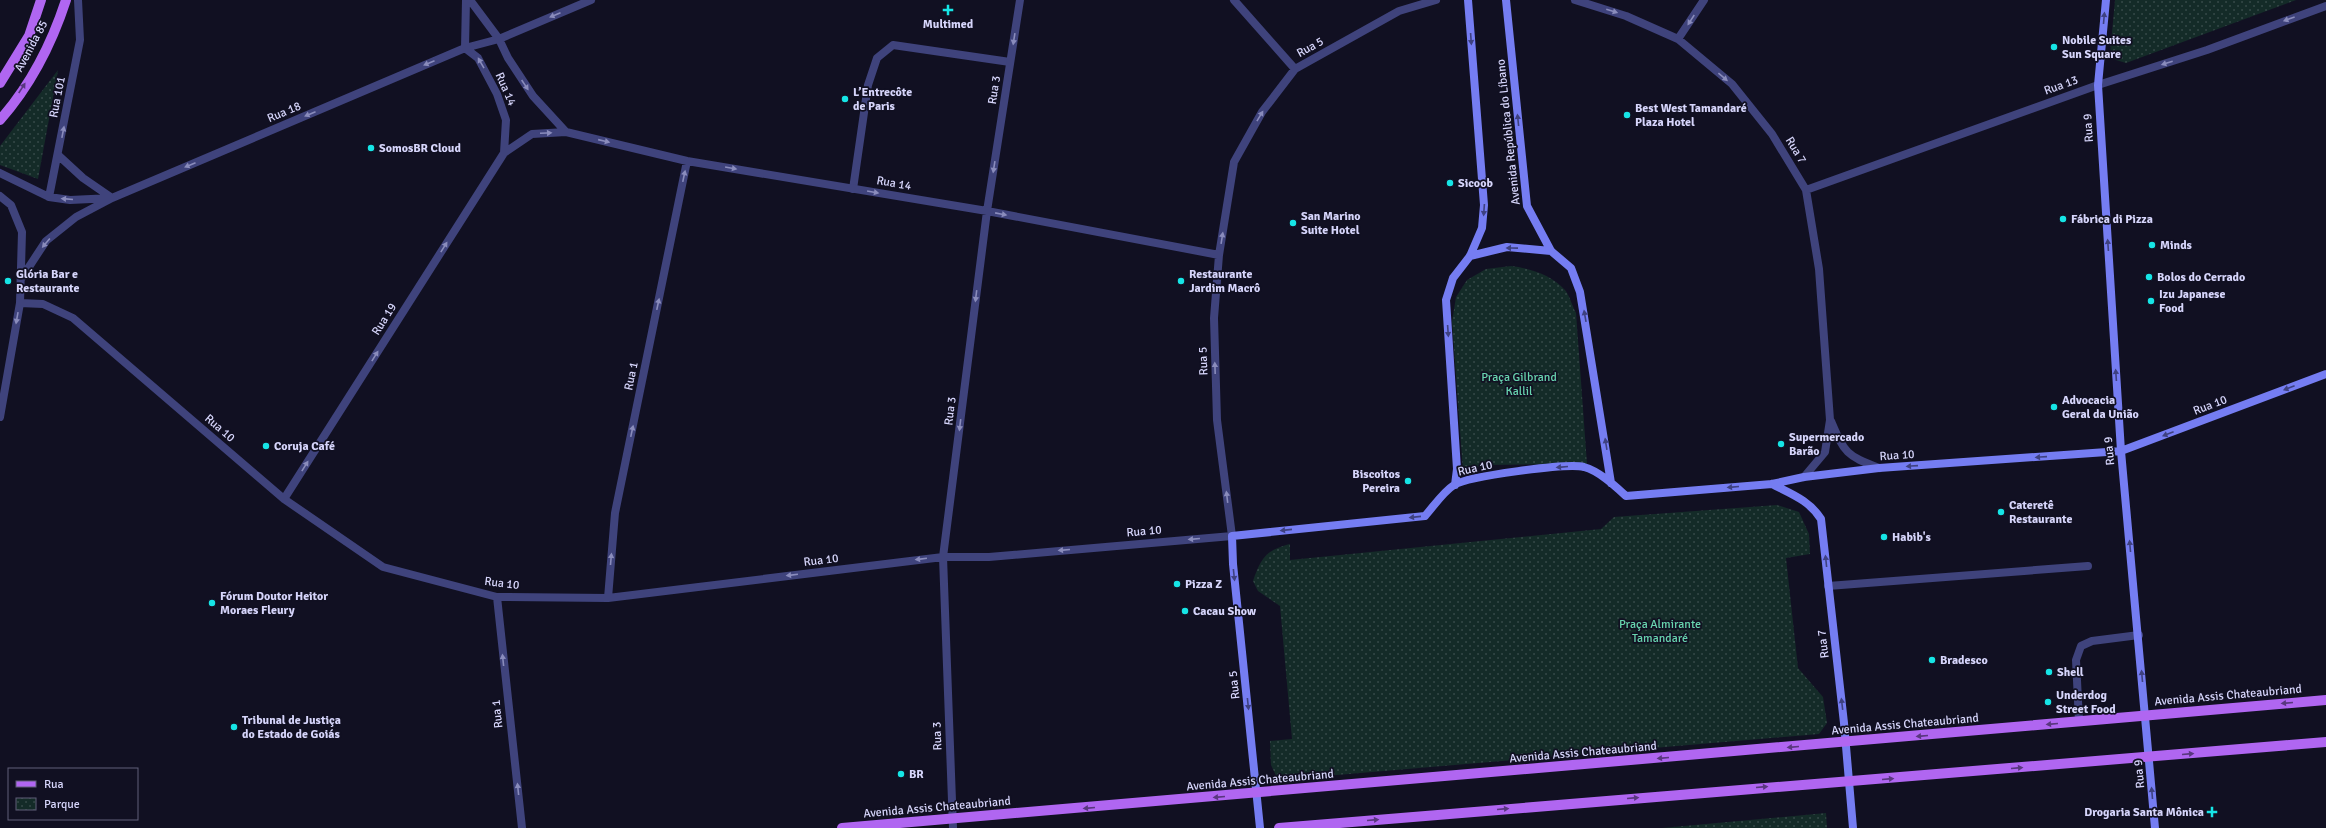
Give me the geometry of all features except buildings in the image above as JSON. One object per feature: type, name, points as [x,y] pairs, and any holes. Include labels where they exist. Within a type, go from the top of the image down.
[{"type":"main road","name":"Avenida 85","points":[[0,83],[30,36],[41,0]]},
{"type":"main road","name":"Avenida 85","points":[[0,120],[42,59],[59,23],[66,0]]},
{"type":"main road","points":[[1455,485],[1457,469],[1446,300],[1453,278],[1470,256],[1482,228],[1484,205],[1468,0]]},
{"type":"main road","name":"Avenida República do Líbano","points":[[1506,0],[1527,206],[1551,251],[1571,268],[1580,292],[1611,483]]},
{"type":"main road","name":"Rua 9","points":[[2106,0],[2098,85],[2121,451],[2139,635],[2155,828]]},
{"type":"main road","points":[[1470,256],[1507,247],[1551,251]]},
{"type":"main road","name":"Rua 10","points":[[1232,536],[1425,516],[1455,485],[1488,476],[1566,467],[1584,467],[1611,483],[1626,496],[1772,484],[1804,477],[1879,468],[2121,451],[2326,374]]},
{"type":"main road","name":"Rua 7","points":[[1772,484],[1805,500],[1815,509],[1821,519],[1853,828]]},
{"type":"main road","name":"Rua 5","points":[[1232,536],[1233,564],[1258,793],[1260,828]]},
{"type":"main road","name":"Avenida Assis Chateaubriand","points":[[842,828],[953,824],[1258,793],[2326,700]]},
{"type":"main road","points":[[1279,828],[2326,742]]},
{"type":"street","name":"Rua 101","points":[[49,197],[80,40],[78,0]]},
{"type":"street","points":[[465,48],[466,0]]},
{"type":"street","name":"Rua 14","points":[[470,0],[499,39],[508,58],[532,96],[566,132]]},
{"type":"street","name":"Rua 18","points":[[21,279],[46,241],[76,217],[112,198],[465,48],[499,39],[591,0]]},
{"type":"street","name":"Rua 3","points":[[953,824],[943,557],[987,211],[1020,0]]},
{"type":"street","points":[[1234,0],[1295,69]]},
{"type":"street","name":"Rua 5","points":[[1232,536],[1217,420],[1214,318],[1219,255],[1234,162],[1262,112],[1295,69],[1399,11],[1436,0]]},
{"type":"street","name":"Rua 7","points":[[1575,0],[1626,16],[1678,39],[1732,84],[1772,134],[1806,190],[1819,269],[1830,420],[1825,452],[1804,477]]},
{"type":"street","points":[[1678,39],[1704,0]]},
{"type":"street","name":"Rua 13","points":[[1806,190],[2098,85],[2208,50],[2326,6]]},
{"type":"street","points":[[853,189],[868,85],[877,58],[893,45],[1010,62]]},
{"type":"street","name":"Rua 14","points":[[465,48],[478,58],[497,94],[506,120],[504,153]]},
{"type":"street","name":"Rua 14","points":[[504,153],[532,134],[566,132],[687,161],[987,211],[1219,255]]},
{"type":"street","name":"Rua 19","points":[[284,499],[504,153]]},
{"type":"street","points":[[58,155],[83,178],[112,198]]},
{"type":"street","name":"Rua 1","points":[[608,598],[615,513],[687,161]]},
{"type":"street","name":"Rua 18","points":[[0,173],[49,197],[70,200],[112,198]]},
{"type":"street","points":[[0,196],[11,205],[22,232],[20,303],[0,417]]},
{"type":"street","name":"Rua 10","points":[[20,303],[43,304],[73,318],[284,499],[383,567],[497,597],[608,598],[943,557],[989,557],[1232,536]]},
{"type":"street","name":"Rua 7","points":[[1830,420],[1843,450],[1855,459],[1879,468]]},
{"type":"street","points":[[1828,586],[2088,566]]},
{"type":"street","name":"Rua 1","points":[[497,597],[522,828]]},
{"type":"street","points":[[2079,721],[2076,660],[2081,646],[2092,641],[2139,635]]},
{"type":"green space","points":[[2115,0],[2296,0],[2126,63],[2116,60],[2110,54]]},
{"type":"green space","points":[[58,70],[38,179],[0,165],[0,146]]},
{"type":"green space","name":"Praça Gilbrand Kallil","points":[[1511,266],[1525,268],[1554,280],[1567,292],[1576,313],[1587,464],[1485,465],[1463,471],[1452,322],[1456,297],[1467,280],[1486,269]]},
{"type":"green space","name":"Praça Almirante Tamandaré","points":[[1777,505],[1799,512],[1809,534],[1810,554],[1786,558],[1798,668],[1823,697],[1827,723],[1819,734],[1278,780],[1271,765],[1270,741],[1292,739],[1280,606],[1258,591],[1253,581],[1262,561],[1275,549],[1290,544],[1290,560],[1601,529],[1614,517]]},
{"type":"green space","points":[[1826,813],[1827,828],[1662,828]]},
{"type":"place","name":"Multimed","points":[[948,10]]},
{"type":"place","name":"Nobile Suites Sun Square","points":[[2054,47]]},
{"type":"place","name":"L’Entrecôte de Paris","points":[[845,99]]},
{"type":"place","name":"Best West Tamandaré Plaza Hotel","points":[[1627,115]]},
{"type":"place","name":"SomosBR Cloud","points":[[371,148]]},
{"type":"place","name":"Sicoob","points":[[1450,183]]},
{"type":"place","name":"Fábrica di Pizza","points":[[2063,219]]},
{"type":"place","name":"San Marino Suite Hotel","points":[[1293,223]]},
{"type":"place","name":"Minds","points":[[2152,245]]},
{"type":"place","name":"Bolos do Cerrado","points":[[2149,277]]},
{"type":"place","name":"Glória Bar e Restaurante","points":[[8,281]]},
{"type":"place","name":"Restaurante Jardim Macrô","points":[[1181,281]]},
{"type":"place","name":"Izu Japanese Food","points":[[2151,301]]},
{"type":"place","name":"Advocacia Geral da União","points":[[2054,407]]},
{"type":"place","name":"Supermercado Barão","points":[[1781,444]]},
{"type":"place","name":"Coruja Café","points":[[266,446]]},
{"type":"place","name":"Biscoitos Pereira","points":[[1408,481]]},
{"type":"place","name":"Cateretê Restaurante","points":[[2001,512]]},
{"type":"place","name":"Habib's","points":[[1884,537]]},
{"type":"place","name":"Pizza Z","points":[[1177,584]]},
{"type":"place","name":"Fórum Doutor Heitor Moraes Fleury","points":[[212,603]]},
{"type":"place","name":"Cacau Show","points":[[1185,611]]},
{"type":"place","name":"Bradesco","points":[[1932,660]]},
{"type":"place","name":"Shell","points":[[2049,672]]},
{"type":"place","name":"Underdog Street Food","points":[[2048,702]]},
{"type":"place","name":"Tribunal de Justiça do Estado de Goiás","points":[[234,727]]},
{"type":"place","name":"BR","points":[[901,774]]},
{"type":"place","name":"Drogaria Santa Mônica","points":[[2212,812]]}]
